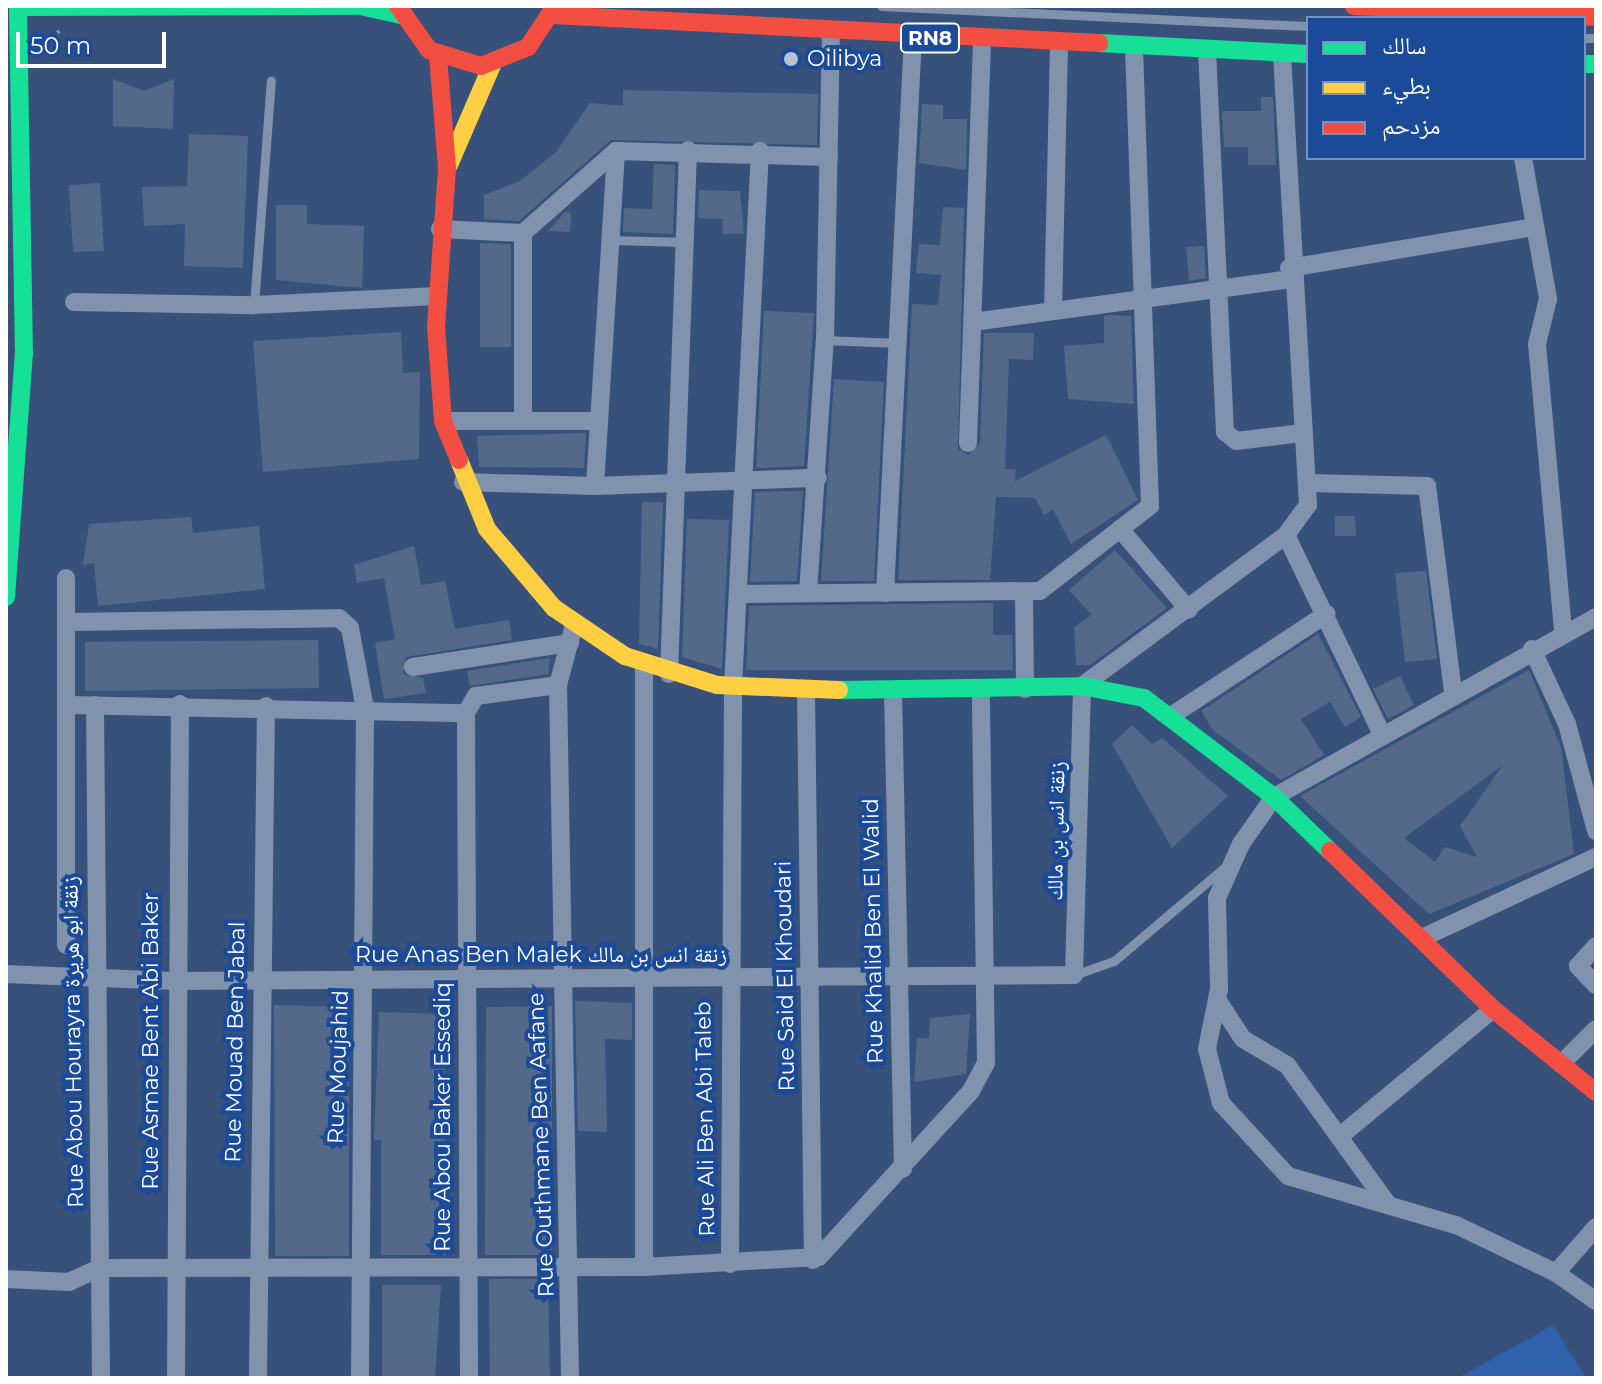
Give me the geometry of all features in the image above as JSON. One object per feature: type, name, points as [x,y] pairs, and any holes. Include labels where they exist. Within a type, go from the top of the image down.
[{"type":"main road","points":[[6,597],[24,354],[23,47],[16,11],[360,6],[400,10],[438,56],[447,169],[437,296],[443,421],[463,482],[509,561],[572,634],[669,674],[733,687],[893,692],[1082,686],[1129,692],[1171,716],[1274,797],[1493,1009],[1596,1092]]},
{"type":"main road","points":[[1354,6],[1574,16]]},
{"type":"main road","name":"RN8","points":[[492,65],[528,47],[554,10],[831,33],[1306,54]]},
{"type":"main road","points":[[438,56],[492,65],[447,169]]},
{"type":"street","points":[[808,593],[825,340],[831,33]]},
{"type":"street","points":[[885,593],[913,37]]},
{"type":"street","points":[[968,443],[982,41]]},
{"type":"street","points":[[1053,311],[1059,44]]},
{"type":"street","points":[[742,594],[1024,592],[1051,585],[1120,529],[1153,497],[1134,47]]},
{"type":"street","points":[[1207,50],[1225,432],[1236,441],[1301,433]]},
{"type":"street","points":[[1082,686],[1189,610],[1286,535],[1305,513],[1310,483],[1301,433],[1289,274],[1282,53]]},
{"type":"street","points":[[669,674],[688,150]]},
{"type":"street","points":[[440,229],[523,233],[616,151],[760,151],[829,157]]},
{"type":"street","points":[[595,486],[616,151]]},
{"type":"street","name":"Rue Ali Ben Abi Taleb","points":[[730,1264],[727,978],[733,687],[742,594],[743,476],[760,151]]},
{"type":"street","points":[[1523,160],[1548,299],[1537,344],[1563,630]]},
{"type":"street","points":[[973,322],[1216,289],[1534,227]]},
{"type":"street","points":[[523,233],[523,421]]},
{"type":"street","points":[[74,302],[254,305],[437,296]]},
{"type":"street","points":[[443,421],[598,421]]},
{"type":"street","points":[[463,482],[595,486],[743,476],[818,478]]},
{"type":"street","points":[[1310,483],[1427,486],[1453,691]]},
{"type":"street","points":[[1120,529],[1189,610]]},
{"type":"street","points":[[1286,535],[1381,732]]},
{"type":"street","points":[[66,578],[66,945]]},
{"type":"street","points":[[1024,592],[1025,689]]},
{"type":"street","points":[[1171,716],[1326,614]]},
{"type":"street","points":[[1596,617],[1563,630],[1453,691],[1274,797],[1231,862],[1215,915],[1218,1001],[1208,1063],[1230,1114],[1299,1182],[1387,1203],[1456,1225],[1556,1273],[1596,1301]]},
{"type":"street","name":"Rue Moujahid","points":[[67,622],[343,619],[365,709],[364,980],[356,1271],[360,1378]]},
{"type":"street","points":[[413,667],[572,634]]},
{"type":"street","name":"Rue Outhmane Ben Aafane","points":[[570,1378],[558,685],[572,634]]},
{"type":"street","points":[[1532,649],[1589,775],[1596,831]]},
{"type":"street","points":[[644,664],[647,979],[644,1267]]},
{"type":"street","points":[[68,705],[180,704],[466,713],[476,696],[558,685]]},
{"type":"street","name":"زنقة انس بن مالك","points":[[1074,975],[1082,686]]},
{"type":"street","points":[[6,1279],[69,1282],[99,1268],[356,1271],[644,1267],[813,1260],[903,1169],[981,1076],[988,1049],[981,690]]},
{"type":"street","name":"Rue Said El Khoudari","points":[[806,691],[813,1260]]},
{"type":"street","name":"Rue Khalid Ben El Walid","points":[[893,692],[903,1169]]},
{"type":"street","name":"Rue Asmae Bent Abi Baker","points":[[176,1378],[174,981],[180,704]]},
{"type":"street","name":"Rue Abou Hourayra زنقة ابو هريرة","points":[[95,705],[101,1378]]},
{"type":"street","name":"Rue Mouad Ben Jabal","points":[[258,1378],[258,980],[266,706]]},
{"type":"street","name":"Rue Abou Baker Essediq","points":[[466,713],[466,1269],[469,1378]]},
{"type":"street","points":[[1422,938],[1596,857]]},
{"type":"street","points":[[1596,946],[1578,966],[1596,985]]},
{"type":"street","name":"Rue Anas Ben Malek زنقة انس بن مالك","points":[[6,974],[174,981],[1074,975]]},
{"type":"street","points":[[1218,1001],[1243,1039],[1287,1065],[1387,1203]]},
{"type":"street","points":[[1339,1137],[1493,1009]]},
{"type":"street","points":[[1561,1064],[1596,1029]]},
{"type":"street","points":[[1556,1273],[1596,1227]]},
{"type":"lane","points":[[881,6],[1306,26]]},
{"type":"lane","points":[[254,305],[271,81]]},
{"type":"lane","points":[[610,240],[685,242]]},
{"type":"lane","points":[[825,340],[899,343]]},
{"type":"lane","points":[[1074,975],[1114,961],[1231,862]]},
{"type":"path","points":[[23,47],[43,46],[61,28],[60,8]]},
{"type":"shaded area","points":[[1553,1325],[1586,1378],[1458,1378]]},
{"type":"building","points":[[113,79],[144,91],[174,79],[173,129],[113,126]]},
{"type":"building","points":[[623,90],[818,94],[817,145],[611,140],[519,221],[484,219],[484,195],[520,181],[556,152],[590,103],[623,106]]},
{"type":"building","points":[[1261,97],[1273,97],[1276,165],[1248,165],[1248,147],[1224,147],[1222,111],[1261,111]]},
{"type":"building","points":[[922,104],[943,105],[943,119],[967,119],[966,170],[919,163]]},
{"type":"building","points":[[189,134],[248,136],[243,268],[184,266],[185,224],[144,226],[142,187],[187,186]]},
{"type":"building","points":[[654,164],[675,165],[673,234],[623,232],[624,208],[652,209]]},
{"type":"building","points":[[100,183],[104,251],[73,252],[69,185]]},
{"type":"building","points":[[699,190],[740,191],[744,234],[722,234],[723,219],[698,218]]},
{"type":"building","points":[[276,205],[307,205],[307,224],[364,226],[362,288],[276,280]]},
{"type":"building","points":[[943,207],[964,208],[958,449],[968,455],[980,444],[984,333],[1034,333],[1033,360],[1009,359],[1005,469],[1016,470],[1015,481],[1106,435],[1138,500],[1071,544],[1053,510],[1044,515],[1035,498],[996,497],[990,580],[898,580],[912,304],[938,305],[941,275],[916,273],[919,244],[940,245]]},
{"type":"building","points":[[565,212],[571,213],[570,232],[548,231]]},
{"type":"building","points":[[480,243],[511,244],[511,347],[480,347]]},
{"type":"building","points":[[1204,246],[1206,278],[1189,281],[1186,247]]},
{"type":"building","points":[[764,311],[814,313],[804,466],[756,468]]},
{"type":"building","points":[[1104,316],[1131,316],[1134,404],[1068,399],[1064,346],[1104,343]]},
{"type":"building","points":[[401,332],[403,373],[420,372],[419,459],[263,472],[253,341]]},
{"type":"building","points":[[834,379],[884,382],[874,581],[821,581]]},
{"type":"building","points":[[586,433],[584,468],[479,467],[477,436]]},
{"type":"building","points":[[803,491],[797,581],[750,582],[755,492]]},
{"type":"building","points":[[642,502],[663,502],[658,649],[639,644]]},
{"type":"building","points":[[1335,516],[1355,516],[1356,536],[1335,536]]},
{"type":"building","points":[[191,517],[193,533],[259,526],[265,589],[98,606],[94,563],[83,565],[89,524]]},
{"type":"building","points":[[687,519],[729,520],[722,669],[682,657]]},
{"type":"building","points":[[414,546],[421,585],[445,581],[455,629],[509,620],[512,640],[406,657],[403,674],[423,678],[426,693],[384,699],[375,643],[395,639],[384,578],[357,583],[354,565]]},
{"type":"building","points":[[1115,550],[1167,608],[1090,665],[1076,665],[1074,627],[1092,615],[1069,590]]},
{"type":"building","points":[[1426,571],[1437,659],[1405,662],[1395,573]]},
{"type":"building","points":[[993,603],[993,635],[1012,635],[1013,670],[746,670],[749,606]]},
{"type":"building","points":[[1318,634],[1361,717],[1345,727],[1330,702],[1301,719],[1324,755],[1281,780],[1213,730],[1201,711]]},
{"type":"building","points":[[318,640],[319,688],[85,691],[85,642]]},
{"type":"building","points":[[550,658],[548,674],[470,686],[467,671]]},
{"type":"building","points":[[1529,670],[1561,747],[1574,854],[1429,914],[1300,796]],"holes":[[[1503,765],[1460,826],[1477,857],[1445,847],[1435,862],[1404,838]]]},
{"type":"building","points":[[1400,676],[1414,705],[1388,719],[1373,689]]},
{"type":"building","points":[[1132,725],[1152,744],[1162,738],[1228,796],[1172,848],[1112,744]]},
{"type":"building","points":[[575,1001],[632,1003],[632,1040],[605,1039],[607,1132],[578,1131]]},
{"type":"building","points":[[274,1005],[349,1007],[349,1256],[275,1256]]},
{"type":"building","points":[[552,1006],[552,1255],[485,1255],[486,1007]]},
{"type":"building","points":[[379,1012],[444,1014],[446,1255],[381,1255],[381,1140],[374,1140]]},
{"type":"building","points":[[970,1014],[966,1074],[914,1082],[917,1038],[929,1038],[930,1018]]},
{"type":"building","points":[[489,1279],[548,1279],[550,1378],[490,1378]]},
{"type":"building","points":[[382,1285],[441,1285],[435,1378],[382,1378]]},
{"type":"traffic: fast","points":[[21,7],[360,6],[401,15]]},
{"type":"traffic: fast","points":[[6,597],[24,354],[18,10]]},
{"type":"traffic: fast","points":[[1099,43],[1306,54]]},
{"type":"traffic: fast","points":[[1586,64],[1596,64]]},
{"type":"traffic: fast","points":[[839,690],[1082,686],[1144,698],[1274,797],[1330,851]]},
{"type":"traffic: slow","points":[[449,165],[492,65]]},
{"type":"traffic: slow","points":[[459,460],[487,529],[554,608],[625,656],[717,685],[839,690]]},
{"type":"traffic: jam","points":[[398,6],[429,50],[481,66],[528,47],[555,6]]},
{"type":"traffic: jam","points":[[1354,6],[1574,16]]},
{"type":"traffic: jam","points":[[552,15],[1099,43]]},
{"type":"traffic: jam","points":[[1586,17],[1596,17]]},
{"type":"traffic: jam","points":[[438,56],[447,169],[436,327],[443,421],[459,460]]},
{"type":"traffic: jam","points":[[1330,851],[1493,1009],[1596,1092]]},
{"type":"place","name":"Oilibya","points":[[791,59]]}]
